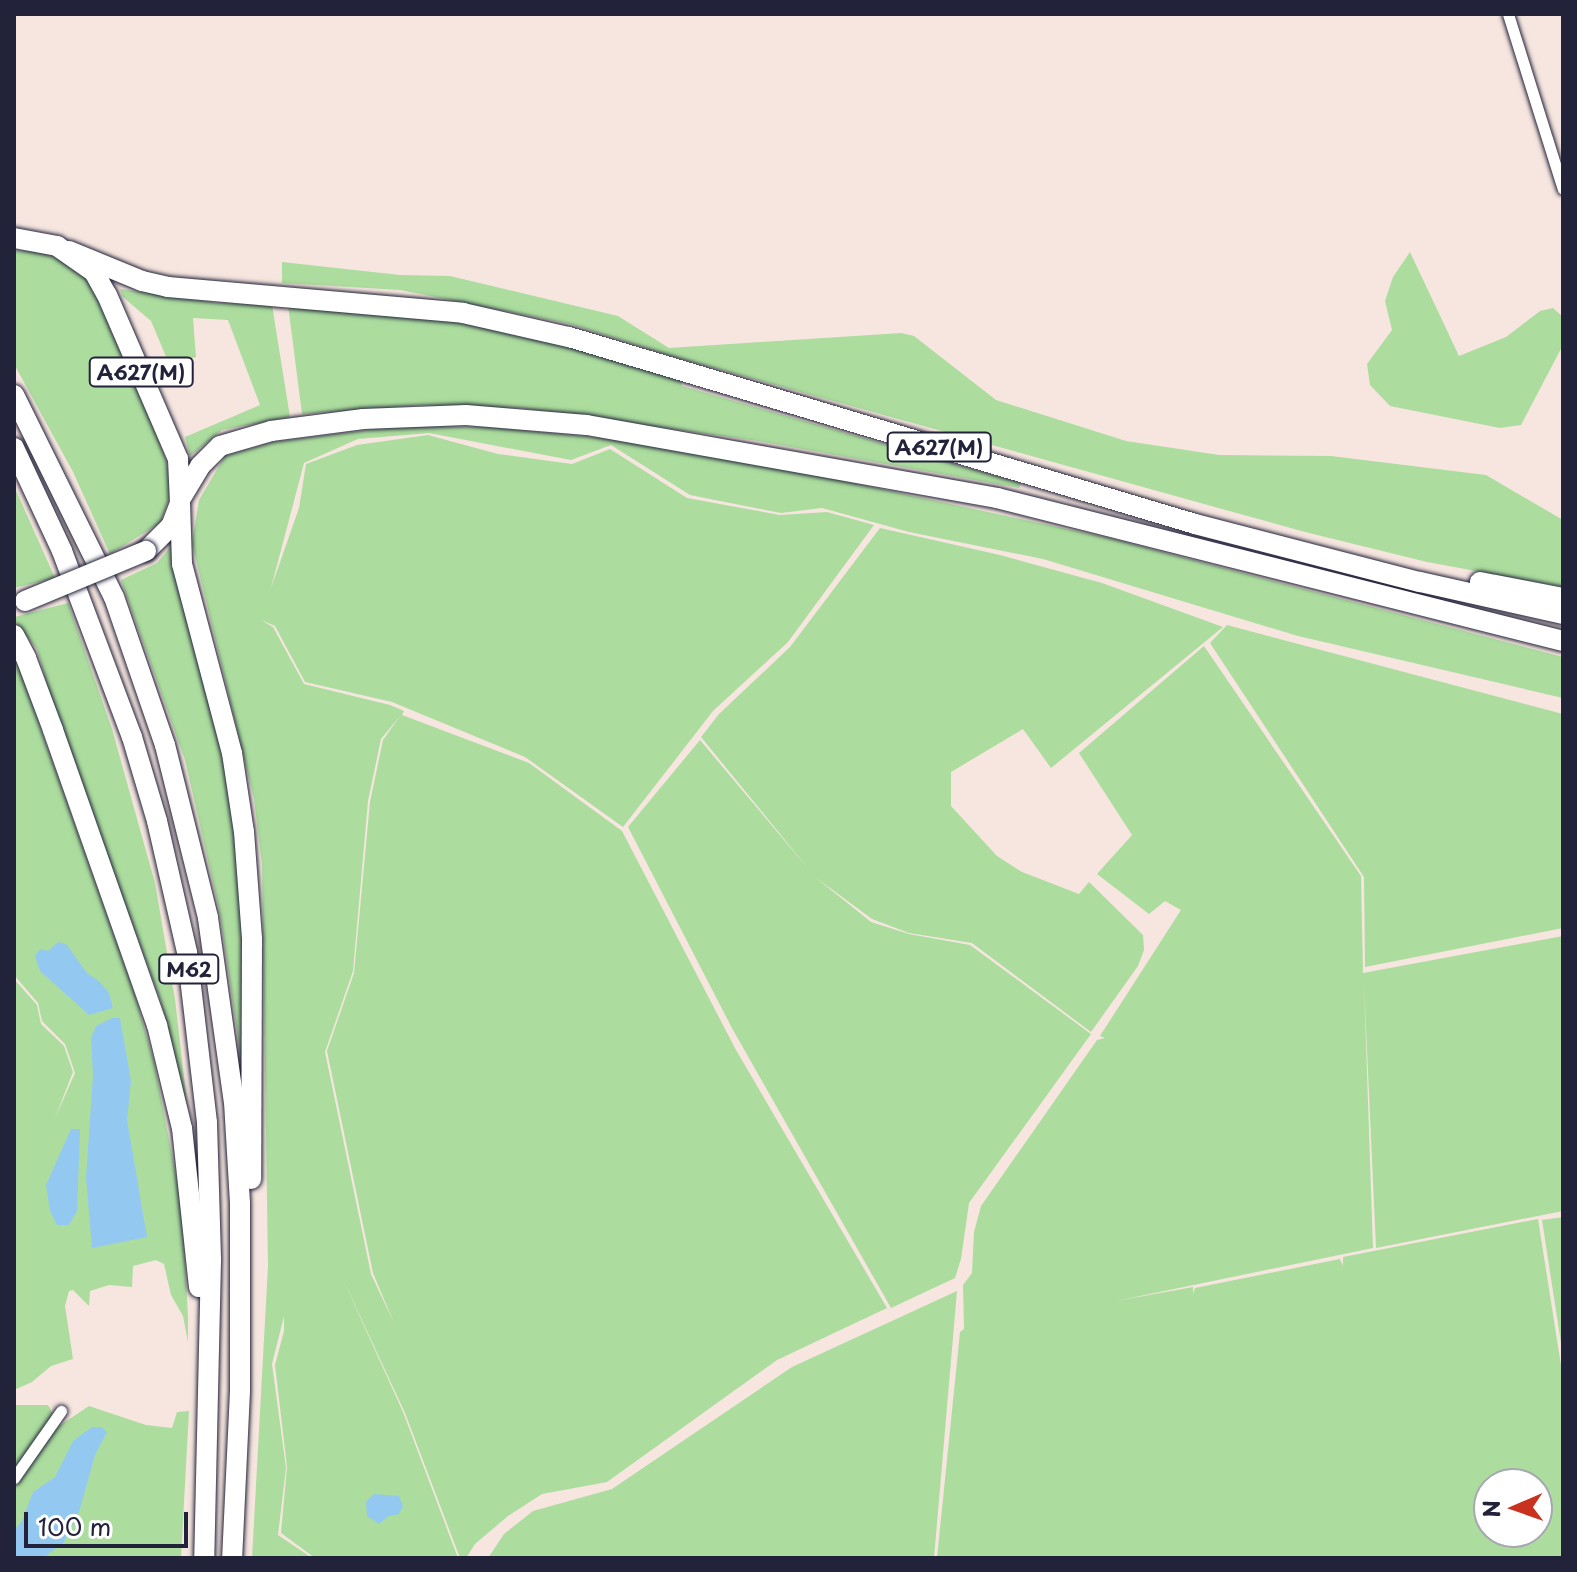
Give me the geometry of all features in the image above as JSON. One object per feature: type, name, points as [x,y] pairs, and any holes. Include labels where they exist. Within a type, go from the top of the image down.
[{"type":"highway","points":[[14,227],[37,240]]},
{"type":"highway","name":"A627(M)","points":[[14,238],[37,240],[142,281],[200,292],[313,298],[463,313],[569,337],[1195,524],[1420,582],[1563,614]]},
{"type":"highway","name":"A627(M)","points":[[69,251],[94,272],[107,295],[178,459],[181,500]]},
{"type":"highway","name":"M62","points":[[14,395],[114,597],[165,745],[208,918],[234,1102],[240,1203],[240,1391]]},
{"type":"highway","name":"A627(M)","points":[[19,602],[146,551],[171,526],[200,466],[220,446],[271,431],[466,415],[587,425],[1012,502],[1563,641]]},
{"type":"highway","name":"M62","points":[[14,448],[62,551],[132,737],[157,821],[187,952],[208,1138],[211,1260],[204,1558]]},
{"type":"highway","name":"A627(M)","points":[[1006,468],[1058,475],[1423,571],[1563,598]]},
{"type":"highway","name":"M62","points":[[181,500],[182,564],[232,753],[249,879],[254,1058],[248,1288],[232,1558]]},
{"type":"highway","name":"M62","points":[[14,635],[30,668],[132,947],[157,1025],[182,1128],[196,1234],[205,1519]]},
{"type":"street","points":[[1508,14],[1563,189]]},
{"type":"street","points":[[14,1478],[61,1411]]},
{"type":"green space","points":[[14,251],[38,251],[69,263],[90,282],[134,376],[165,457],[173,488],[160,523],[110,554],[73,472],[14,364]]},
{"type":"green space","points":[[1410,252],[1459,356],[1506,337],[1540,311],[1553,308],[1563,317],[1563,345],[1521,425],[1500,428],[1390,406],[1370,385],[1367,364],[1392,330],[1385,301],[1393,277]]},
{"type":"green space","points":[[282,262],[400,275],[450,276],[618,316],[669,348],[901,333],[914,336],[996,400],[1126,441],[1219,455],[1331,456],[1486,475],[1563,520],[1563,587],[1427,562],[1305,532],[678,358],[570,324],[400,290],[282,283]]},
{"type":"green space","points":[[120,289],[217,303],[272,305],[290,417],[222,430],[190,456],[185,437],[260,405],[228,320],[193,318],[196,357],[170,366],[151,321],[123,297]]},
{"type":"green space","points":[[288,305],[418,315],[538,338],[681,377],[682,386],[1021,483],[1019,488],[758,441],[521,408],[421,405],[302,414]]},
{"type":"green space","points":[[400,426],[486,427],[603,438],[722,455],[1109,538],[1563,657],[1563,698],[1298,636],[1043,559],[909,532],[822,508],[781,513],[690,495],[611,445],[571,460],[429,433],[358,439],[304,463],[271,588],[299,508],[306,464],[357,445],[428,435],[498,454],[572,464],[610,449],[687,498],[780,515],[827,512],[874,525],[788,642],[713,711],[623,827],[525,757],[392,702],[305,682],[275,626],[261,620],[273,627],[304,684],[390,705],[404,711],[402,715],[529,763],[622,831],[736,1050],[887,1308],[777,1360],[607,1482],[542,1494],[508,1516],[475,1544],[466,1558],[460,1558],[405,1413],[341,1275],[403,1412],[458,1558],[315,1558],[281,1533],[287,1467],[275,1365],[284,1331],[284,1316],[272,1364],[286,1468],[278,1535],[312,1558],[252,1558],[268,1266],[262,865],[254,799],[192,543],[199,500],[225,456],[274,442]],"holes":[[[400,716],[383,740],[370,802],[354,973],[327,1051],[373,1273],[394,1323],[371,1274],[325,1052],[353,971],[368,801],[381,739]]]},
{"type":"green space","points":[[14,486],[55,578],[14,588]]},
{"type":"green space","points":[[880,528],[1000,555],[1102,583],[1223,627],[1051,768],[1023,729],[951,772],[951,806],[997,856],[1022,872],[1079,894],[1089,882],[1143,935],[1144,950],[1138,966],[1091,1032],[972,943],[909,933],[872,919],[815,877],[871,922],[909,934],[970,945],[1091,1034],[969,1203],[961,1259],[955,1278],[891,1308],[733,1030],[628,827],[700,740],[811,872],[701,737],[719,714],[790,647]]},
{"type":"green space","points":[[172,545],[223,740],[241,865],[247,1101],[220,913],[185,760],[121,580],[157,563]]},
{"type":"green space","points":[[68,603],[112,729],[155,883],[175,999],[194,1164],[181,1080],[161,1002],[55,712],[37,649],[14,620],[14,617]]},
{"type":"green space","points":[[1227,625],[1563,714],[1563,928],[1365,967],[1364,877],[1210,643]]},
{"type":"green space","points":[[1204,646],[1361,876],[1363,973],[1563,936],[1563,1211],[1376,1248],[1364,984],[1373,1248],[1116,1301],[1193,1287],[1193,1294],[1195,1288],[1340,1259],[1343,1266],[1343,1257],[1538,1219],[1563,1378],[1563,1558],[937,1558],[960,1332],[964,1329],[963,1285],[972,1273],[974,1232],[981,1206],[1097,1040],[1105,1038],[1100,1036],[1181,910],[1165,901],[1149,914],[1097,874],[1132,835],[1079,753]]},
{"type":"green space","points":[[14,653],[135,995],[154,1062],[182,1207],[188,1342],[183,1316],[171,1295],[164,1264],[156,1260],[133,1266],[132,1287],[109,1285],[90,1291],[89,1306],[73,1290],[69,1291],[65,1306],[73,1359],[51,1366],[32,1382],[14,1390],[14,979],[37,1005],[41,1024],[64,1046],[73,1072],[55,1118],[75,1073],[65,1044],[42,1021],[38,1003],[14,975]]},
{"type":"green space","points":[[1563,1217],[1563,1356],[1542,1220]]},
{"type":"green space","points":[[957,1291],[934,1558],[488,1558],[504,1534],[533,1511],[612,1489],[792,1367]]},
{"type":"green space","points":[[14,1405],[48,1405],[59,1426],[89,1406],[146,1425],[172,1428],[177,1412],[189,1411],[181,1558],[14,1558]]},
{"type":"water","points":[[58,942],[66,944],[87,973],[100,982],[109,993],[113,1008],[89,1015],[40,971],[35,956],[40,949],[48,951]]},
{"type":"water","points":[[112,1018],[120,1018],[131,1081],[127,1120],[147,1237],[92,1248],[86,1178],[93,1075],[91,1038],[96,1026]]},
{"type":"water","points":[[71,1129],[80,1129],[77,1211],[69,1225],[57,1225],[50,1211],[46,1185]]},
{"type":"water","points":[[92,1427],[101,1427],[107,1432],[95,1455],[79,1512],[64,1542],[43,1558],[14,1558],[14,1530],[22,1521],[33,1492],[55,1477],[73,1441]]},
{"type":"water","points":[[374,1494],[399,1496],[403,1506],[399,1514],[389,1516],[379,1524],[367,1516],[366,1502]]}]
